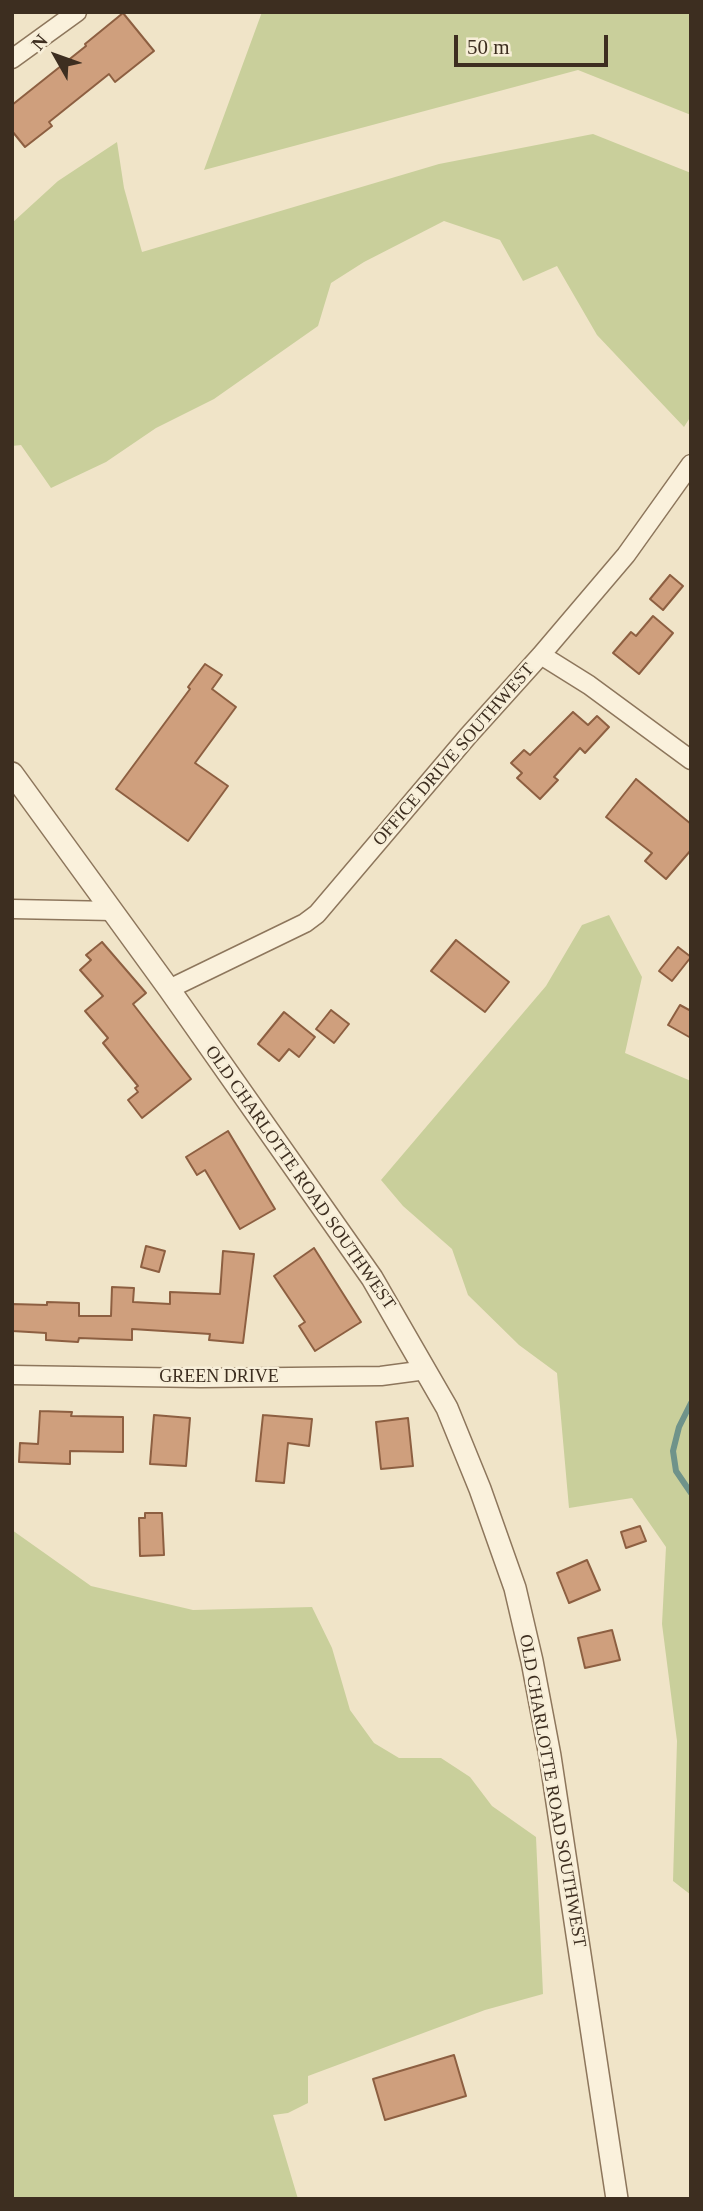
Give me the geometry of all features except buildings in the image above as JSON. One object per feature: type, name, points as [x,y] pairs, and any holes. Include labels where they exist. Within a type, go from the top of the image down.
[{"type":"street","points":[[12,59],[77,12]]},
{"type":"street","name":"OFFICE DRIVE SOUTHWEST","points":[[169,989],[304,923],[317,914],[626,555],[691,464]]},
{"type":"street","points":[[541,655],[589,685],[691,760]]},
{"type":"street","name":"OLD CHARLOTTE ROAD SOUTHWEST","points":[[12,773],[169,989],[372,1278],[447,1408],[515,1587],[532,1661],[550,1756],[617,2199]]},
{"type":"street","points":[[12,909],[113,911]]},
{"type":"street","name":"GREEN DRIVE","points":[[12,1375],[201,1378],[381,1376],[426,1370]]},
{"type":"green space","points":[[262,12],[691,12],[691,115],[578,70],[204,170]]},
{"type":"green space","points":[[593,134],[691,173],[691,416],[684,427],[597,335],[557,266],[523,281],[500,240],[444,221],[364,262],[331,283],[318,326],[214,399],[156,428],[106,462],[51,488],[21,445],[12,446],[12,223],[58,181],[117,142],[124,188],[142,252],[439,164]]},
{"type":"green space","points":[[609,915],[642,977],[625,1053],[691,1081],[691,1895],[673,1881],[677,1741],[662,1624],[666,1547],[632,1498],[569,1508],[557,1373],[519,1345],[468,1295],[452,1249],[403,1206],[381,1180],[546,986],[582,925]]},
{"type":"green space","points":[[12,1530],[91,1586],[193,1610],[312,1607],[332,1648],[350,1710],[374,1743],[399,1758],[441,1758],[470,1777],[492,1806],[536,1837],[543,1994],[485,2010],[308,2076],[308,2103],[288,2113],[273,2115],[298,2199],[12,2199]]},
{"type":"waterway","points":[[691,1403],[679,1427],[673,1451],[676,1471],[691,1493]]}]
